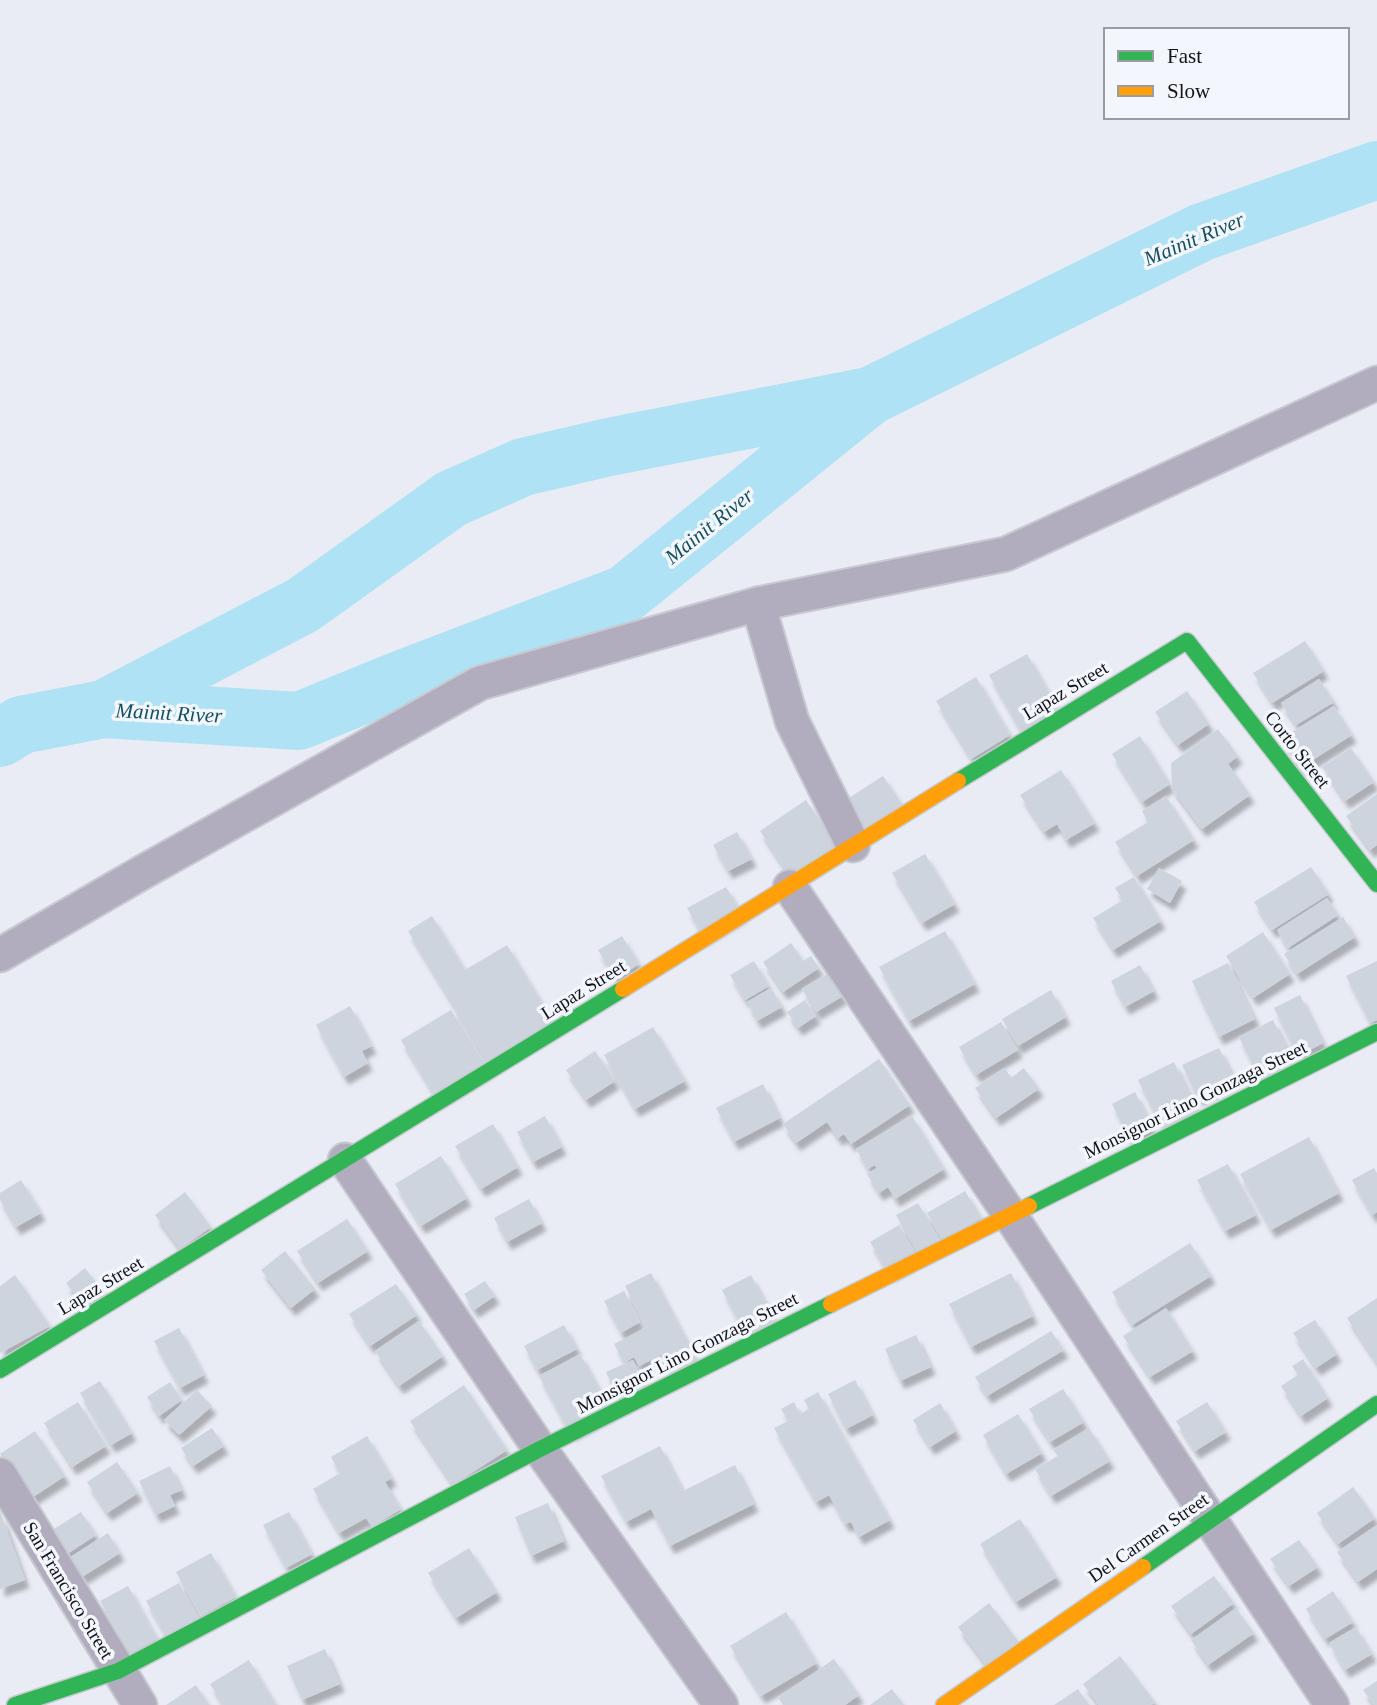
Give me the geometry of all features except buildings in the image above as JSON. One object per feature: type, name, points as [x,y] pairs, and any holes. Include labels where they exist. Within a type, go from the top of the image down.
[{"type":"street","points":[[0,956],[143,872],[480,683],[758,604],[1006,554],[1377,383]]},
{"type":"street","points":[[758,604],[792,721],[853,845]]},
{"type":"street","name":"Lapaz Street","points":[[0,1370],[790,887],[853,845],[1186,640]]},
{"type":"street","name":"Corto Street","points":[[1186,640],[1377,884]]},
{"type":"street","points":[[790,887],[1010,1215],[1332,1705]]},
{"type":"street","name":"Monsignor Lino Gonzaga Street","points":[[15,1705],[118,1671],[540,1449],[1377,1032]]},
{"type":"street","points":[[345,1160],[540,1449],[721,1705]]},
{"type":"street","name":"Del Carmen Street","points":[[944,1705],[1377,1404]]},
{"type":"street","name":"San Francisco Street","points":[[0,1475],[140,1705]]},
{"type":"waterway","name":"Mainit River","points":[[0,738],[21,725],[104,709],[299,721],[625,594],[870,396],[1202,232],[1377,170]]},
{"type":"waterway","points":[[104,709],[303,605],[451,499],[523,467],[609,447],[864,397]]},
{"type":"traffic: fast","points":[[958,781],[1187,641],[1377,884]]},
{"type":"traffic: fast","points":[[0,1370],[623,989]]},
{"type":"traffic: fast","points":[[1029,1206],[1377,1032]]},
{"type":"traffic: fast","points":[[15,1705],[118,1671],[540,1449],[831,1304]]},
{"type":"traffic: fast","points":[[1143,1567],[1377,1404]]},
{"type":"traffic: slow","points":[[623,989],[958,781]]},
{"type":"traffic: slow","points":[[831,1304],[1029,1206]]},
{"type":"traffic: slow","points":[[944,1705],[1143,1567]]}]
